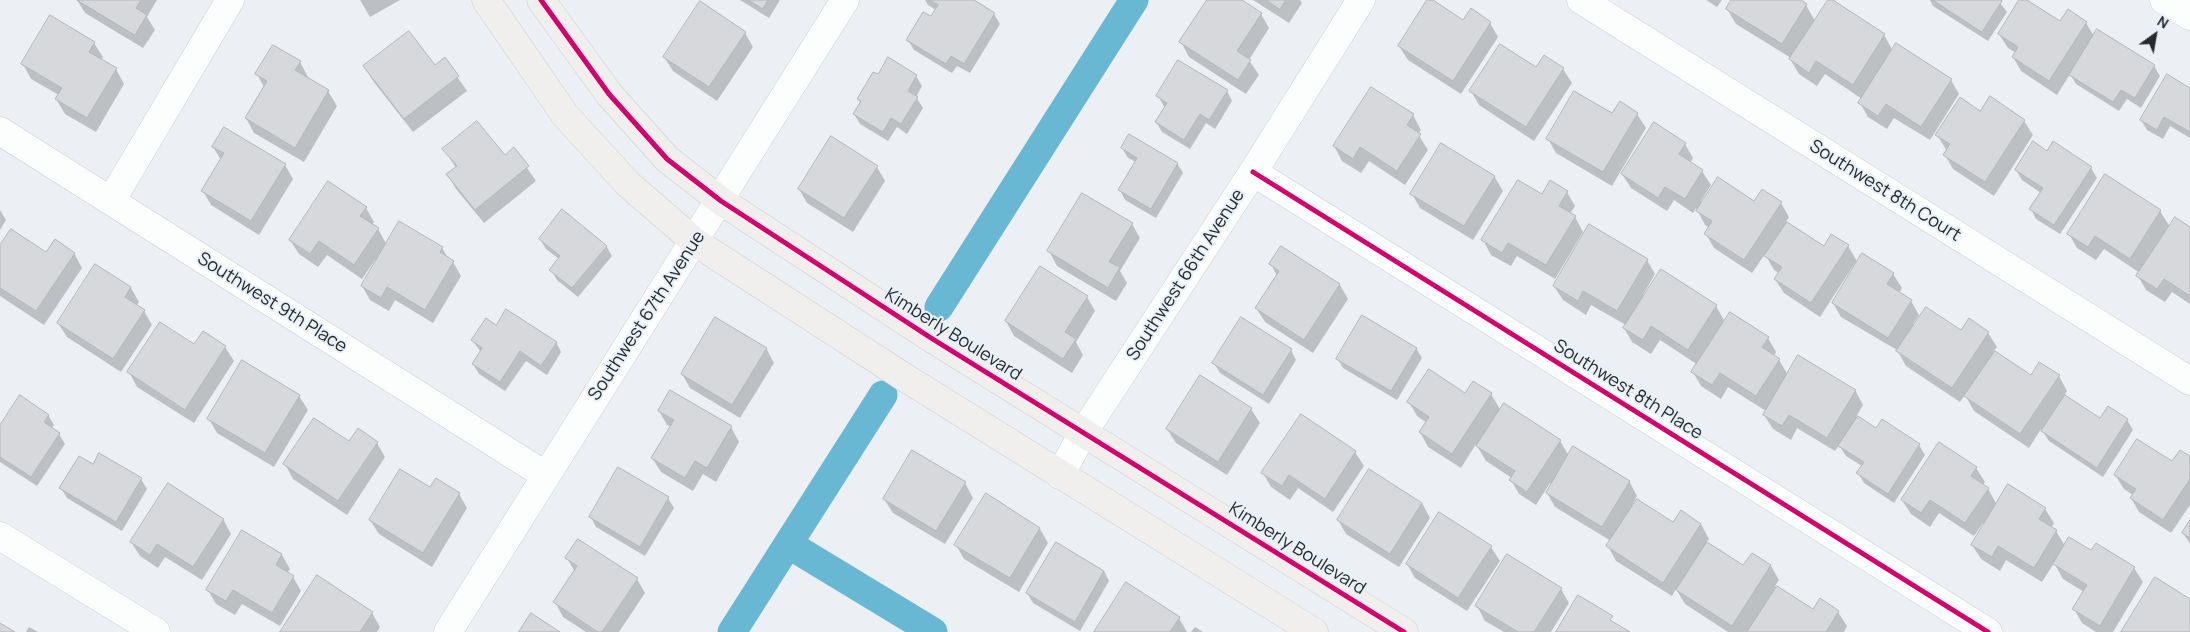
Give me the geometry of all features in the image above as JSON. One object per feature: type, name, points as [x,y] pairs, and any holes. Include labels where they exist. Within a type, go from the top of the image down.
[{"type":"street","points":[[111,201],[230,0]]},
{"type":"street","points":[[486,0],[565,115],[628,184],[695,242],[904,377],[1314,632]]},
{"type":"street","name":"Kimberly Boulevard","points":[[541,0],[609,94],[667,160],[721,201],[931,338],[1404,632]]},
{"type":"street","name":"Southwest 67th Avenue","points":[[448,632],[545,475],[721,201],[846,0]]},
{"type":"street","name":"Southwest 66th Avenue","points":[[1060,475],[1083,433],[1253,172],[1361,0]]},
{"type":"street","name":"Southwest 8th Court","points":[[1580,0],[2190,381]]},
{"type":"street","points":[[2164,0],[2190,16]]},
{"type":"street","name":"Southwest 9th Place","points":[[0,131],[545,475]]},
{"type":"street","name":"Southwest 8th Place","points":[[1253,172],[1988,632]]},
{"type":"street","points":[[0,536],[156,632]]},
{"type":"building","points":[[77,0],[141,0],[136,8],[147,15],[135,35]]},
{"type":"building","points":[[749,0],[768,0],[763,9]]},
{"type":"building","points":[[929,0],[974,0],[995,13],[964,64],[951,56],[946,64],[906,40],[923,12],[931,16],[938,5]]},
{"type":"building","points":[[1207,0],[1242,0],[1262,13],[1237,51],[1251,60],[1238,80],[1179,42]]},
{"type":"building","points":[[1266,0],[1286,0],[1280,9]]},
{"type":"building","points":[[1427,0],[1433,0],[1463,20],[1471,8],[1491,22],[1453,81],[1398,46]]},
{"type":"building","points":[[1731,0],[1801,0],[1807,4],[1782,44],[1726,9]]},
{"type":"building","points":[[1828,0],[1833,0],[1885,34],[1853,85],[1816,61],[1809,73],[1789,59]]},
{"type":"building","points":[[1933,0],[2001,0],[2002,1],[1982,32]]},
{"type":"building","points":[[2019,0],[2027,0],[2060,21],[2068,9],[2087,22],[2049,81],[2012,57],[2018,47],[1998,34]]},
{"type":"building","points":[[700,1],[746,32],[709,87],[663,57]]},
{"type":"building","points":[[50,15],[95,42],[89,52],[117,68],[87,118],[55,99],[62,88],[21,64]]},
{"type":"building","points":[[2097,29],[2155,65],[2135,98],[2121,90],[2113,102],[2069,75]]},
{"type":"building","points":[[409,31],[435,65],[445,57],[459,76],[404,119],[363,66]]},
{"type":"building","points":[[1896,43],[1952,79],[1921,127],[1886,104],[1878,116],[1858,103]]},
{"type":"building","points":[[1500,44],[1536,67],[1544,55],[1564,68],[1526,127],[1469,91]]},
{"type":"building","points":[[273,45],[301,61],[295,70],[329,90],[295,148],[245,118],[267,81],[255,74]]},
{"type":"building","points":[[888,57],[917,75],[908,91],[918,97],[901,124],[891,118],[883,132],[853,114],[861,101],[857,99],[873,72],[878,74]]},
{"type":"building","points":[[1178,60],[1228,90],[1209,120],[1200,114],[1184,140],[1155,122],[1167,103],[1156,96]]},
{"type":"building","points":[[2167,74],[2190,88],[2190,132],[2164,117],[2157,130],[2140,120]]},
{"type":"building","points":[[1371,87],[1414,114],[1407,125],[1421,134],[1397,171],[1360,147],[1353,159],[1333,146]]},
{"type":"building","points":[[1574,91],[1612,113],[1620,101],[1638,113],[1603,172],[1546,139]]},
{"type":"building","points":[[1990,96],[2025,120],[1985,182],[1943,155],[1950,144],[1935,135],[1960,97],[1980,111]]},
{"type":"building","points":[[477,121],[505,155],[514,147],[529,166],[475,210],[446,174],[457,166],[442,149]]},
{"type":"building","points":[[1654,122],[1686,143],[1679,154],[1703,170],[1685,199],[1665,187],[1658,198],[1621,174]]},
{"type":"building","points":[[224,127],[286,164],[251,221],[201,191],[224,153],[212,147]]},
{"type":"building","points":[[1129,134],[1178,163],[1151,209],[1118,190],[1137,158],[1121,148]]},
{"type":"building","points":[[831,136],[878,166],[844,218],[798,189]]},
{"type":"building","points":[[2033,141],[2047,151],[2053,141],[2092,167],[2054,225],[2029,209],[2043,188],[2015,170]]},
{"type":"building","points":[[1441,143],[1495,176],[1464,226],[1410,194]]},
{"type":"building","points":[[2105,174],[2161,210],[2130,259],[2095,236],[2088,247],[2067,234]]},
{"type":"building","points":[[1718,177],[1754,201],[1762,189],[1782,202],[1744,260],[1704,234],[1712,221],[1696,211]]},
{"type":"building","points":[[1518,180],[1542,194],[1550,180],[1568,191],[1559,206],[1576,216],[1546,265],[1508,243],[1502,253],[1481,240]]},
{"type":"building","points":[[328,181],[367,207],[360,216],[379,228],[354,265],[319,241],[310,254],[289,240]]},
{"type":"building","points":[[1082,193],[1133,223],[1109,262],[1120,267],[1108,288],[1047,251]]},
{"type":"building","points":[[562,209],[607,246],[572,288],[549,270],[560,256],[539,239]]},
{"type":"building","points":[[2175,217],[2190,227],[2190,296],[2164,279],[2157,289],[2136,276]]},
{"type":"building","points":[[399,221],[443,247],[440,252],[454,261],[425,310],[387,287],[381,298],[361,286]]},
{"type":"building","points":[[1787,222],[1824,246],[1831,234],[1849,245],[1811,303],[1774,279],[1782,267],[1764,256]]},
{"type":"building","points":[[1589,224],[1648,259],[1617,311],[1583,291],[1578,301],[1553,286]]},
{"type":"building","points":[[11,229],[46,252],[55,239],[75,253],[36,311],[0,288],[0,245]]},
{"type":"building","points":[[1281,246],[1340,284],[1304,340],[1255,308],[1279,271],[1269,264]]},
{"type":"building","points":[[1862,253],[1894,273],[1887,284],[1912,300],[1888,338],[1832,303]]},
{"type":"building","points":[[95,264],[131,287],[125,297],[145,310],[113,359],[57,323]]},
{"type":"building","points":[[1040,266],[1088,296],[1065,332],[1076,339],[1063,359],[1005,321]]},
{"type":"building","points":[[1661,269],[1717,305],[1688,350],[1651,326],[1643,340],[1623,328]]},
{"type":"building","points":[[1926,307],[1961,330],[1969,318],[1989,332],[1952,388],[1896,351]]},
{"type":"building","points":[[506,309],[557,342],[541,366],[520,351],[500,382],[472,364],[482,348],[471,340],[486,318],[496,325]]},
{"type":"building","points":[[1730,312],[1769,337],[1762,347],[1780,359],[1756,396],[1720,373],[1712,385],[1691,372]]},
{"type":"building","points":[[1362,315],[1417,348],[1391,391],[1336,359]]},
{"type":"building","points":[[715,317],[767,348],[732,405],[681,374]]},
{"type":"building","points":[[1241,317],[1292,349],[1263,395],[1212,363]]},
{"type":"building","points":[[160,322],[194,344],[203,331],[226,346],[185,410],[127,372]]},
{"type":"building","points":[[1995,351],[2031,375],[2039,362],[2060,375],[2020,434],[1964,396]]},
{"type":"building","points":[[1798,355],[1856,390],[1827,438],[1789,415],[1782,426],[1763,415]]},
{"type":"building","points":[[242,360],[300,395],[265,453],[207,419]]},
{"type":"building","points":[[1429,369],[1465,393],[1473,381],[1492,393],[1452,454],[1419,432],[1429,417],[1407,402]]},
{"type":"building","points":[[1200,375],[1252,408],[1218,462],[1166,429]]},
{"type":"building","points":[[670,390],[732,426],[707,468],[695,461],[685,478],[651,458],[674,420],[658,411]]},
{"type":"building","points":[[20,395],[49,415],[44,422],[60,433],[31,477],[0,457],[0,425]]},
{"type":"building","points":[[2065,395],[2100,418],[2108,406],[2128,419],[2097,468],[2041,431]]},
{"type":"building","points":[[1504,403],[1561,440],[1527,492],[1509,480],[1515,471],[1476,446]]},
{"type":"building","points":[[1301,414],[1356,451],[1325,499],[1289,475],[1282,486],[1261,473]]},
{"type":"building","points":[[1858,416],[1876,428],[1882,419],[1920,444],[1888,494],[1856,473],[1864,462],[1838,446]]},
{"type":"building","points":[[314,418],[349,441],[358,428],[378,442],[338,501],[283,464]]},
{"type":"building","points":[[2137,439],[2172,461],[2180,450],[2190,456],[2190,479],[2163,520],[2130,498],[2136,489],[2114,475]]},
{"type":"building","points":[[1939,442],[1977,467],[1971,476],[1989,488],[1965,523],[1930,500],[1921,513],[1901,500]]},
{"type":"building","points":[[1573,446],[1630,481],[1602,527],[1546,493]]},
{"type":"building","points":[[912,450],[966,482],[936,531],[883,499]]},
{"type":"building","points":[[99,453],[142,478],[116,522],[59,488],[79,456],[93,464]]},
{"type":"building","points":[[618,467],[669,497],[640,547],[589,517]]},
{"type":"building","points":[[400,469],[430,487],[436,478],[460,493],[423,553],[369,520]]},
{"type":"building","points":[[1369,469],[1422,503],[1390,554],[1337,520]]},
{"type":"building","points":[[168,483],[224,519],[193,567],[157,544],[150,555],[130,542]]},
{"type":"building","points":[[2008,484],[2046,508],[2039,519],[2057,530],[2034,568],[1998,546],[1992,557],[1971,545]]},
{"type":"building","points":[[986,493],[1040,528],[1010,578],[954,545]]},
{"type":"building","points":[[1637,499],[1673,522],[1681,510],[1701,524],[1663,583],[1606,546]]},
{"type":"building","points":[[1439,512],[1492,546],[1458,598],[1406,564]]},
{"type":"building","points":[[2190,520],[2190,538],[2182,533]]},
{"type":"building","points":[[242,530],[282,554],[276,565],[294,576],[272,613],[233,590],[226,601],[206,590]]},
{"type":"building","points":[[2069,537],[2091,550],[2096,543],[2135,567],[2100,626],[2072,609],[2087,585],[2053,564]]},
{"type":"building","points":[[578,539],[638,578],[602,632],[598,632],[553,602],[577,566],[565,558]]},
{"type":"building","points":[[1056,542],[1104,571],[1075,622],[1026,593]]},
{"type":"building","points":[[1707,542],[1743,565],[1752,553],[1771,565],[1732,626],[1676,590]]},
{"type":"building","points":[[1507,554],[1562,588],[1534,632],[1518,632],[1475,606]]},
{"type":"building","points":[[317,575],[373,612],[360,632],[280,632]]},
{"type":"building","points":[[2155,577],[2190,599],[2190,632],[2121,632]]},
{"type":"building","points":[[1126,582],[1180,617],[1170,632],[1094,632]]},
{"type":"building","points":[[1777,586],[1813,609],[1820,598],[1839,611],[1826,632],[1747,632]]},
{"type":"building","points":[[1578,595],[1613,616],[1610,620],[1630,632],[1556,632]]},
{"type":"building","points":[[531,613],[560,632],[519,632]]},
{"type":"building","points":[[0,623],[15,632],[0,632]]},
{"type":"waterway","points":[[939,307],[1134,0]]},
{"type":"waterway","points":[[732,632],[883,395]]},
{"type":"waterway","points":[[788,544],[933,632]]},
{"type":"cycle path","points":[[541,0],[609,94],[667,159],[721,201],[931,338],[1404,632]]},
{"type":"cycle path","points":[[1253,172],[1988,632]]}]
